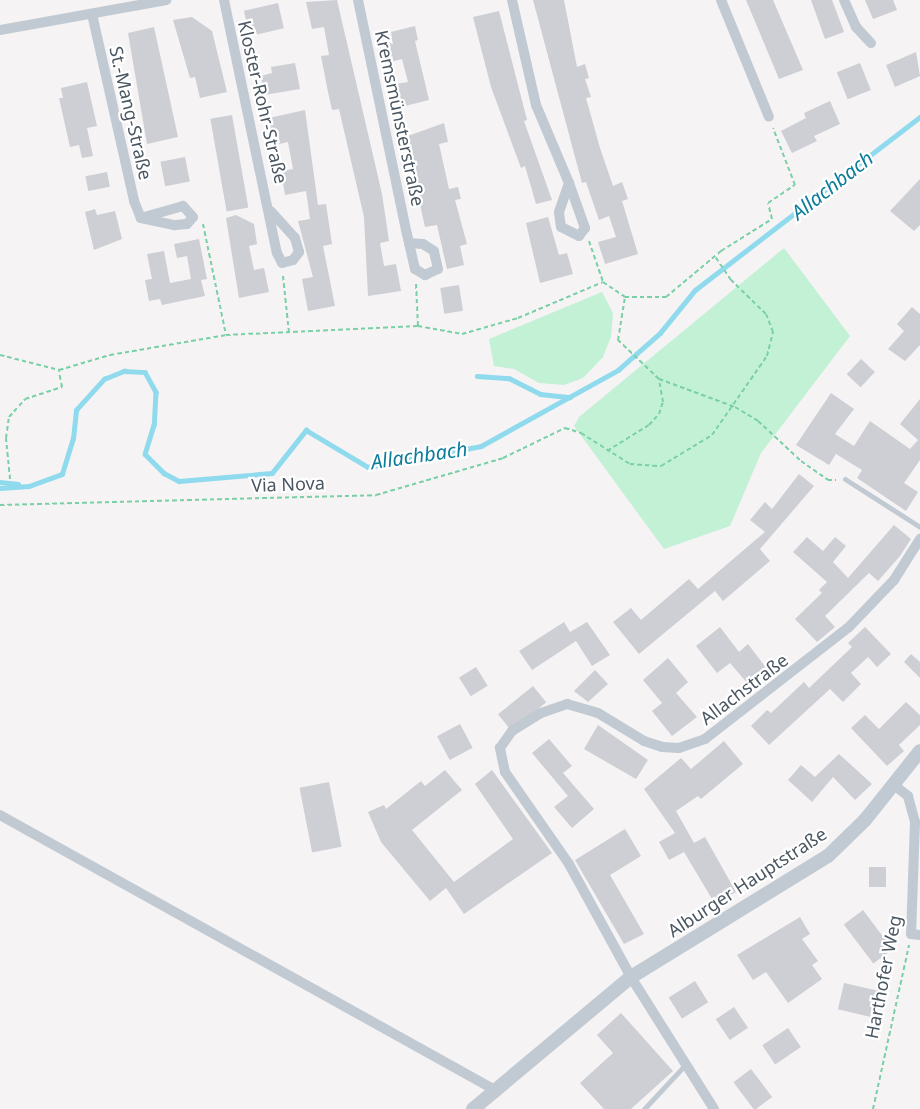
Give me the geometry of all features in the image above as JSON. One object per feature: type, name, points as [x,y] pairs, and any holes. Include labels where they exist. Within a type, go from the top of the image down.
[{"type":"street","points":[[0,30],[166,0]]},
{"type":"street","name":"Kloster-Rohr-Straße","points":[[224,0],[282,263],[292,260],[299,252],[295,238],[271,211]]},
{"type":"street","name":"Kremsmünsterstraße","points":[[358,0],[415,269]]},
{"type":"street","points":[[512,0],[536,105],[569,183],[585,228],[579,236],[561,227],[559,212],[569,183]]},
{"type":"street","points":[[721,0],[769,117]]},
{"type":"street","points":[[844,0],[856,27],[871,43]]},
{"type":"street","name":"St.-Mang-Straße","points":[[92,14],[134,201],[141,218]]},
{"type":"street","points":[[183,207],[193,217],[187,224],[175,225],[141,218],[183,207]]},
{"type":"street","points":[[409,243],[423,244],[434,251],[438,268],[425,275],[415,269]]},
{"type":"street","name":"Allachstraße","points":[[631,976],[569,864],[505,772],[500,748],[505,739],[540,713],[567,704],[598,713],[644,741],[662,747],[679,747],[705,739],[849,627],[894,580],[920,539]]},
{"type":"street","name":"Alburger Hauptstraße","points":[[473,1109],[631,976],[828,856],[894,785],[920,751]]},
{"type":"street","name":"Harthofer Weg","points":[[894,785],[908,796],[915,822],[916,934]]},
{"type":"street","points":[[0,814],[495,1090]]},
{"type":"street","points":[[631,976],[714,1109]]},
{"type":"lane","points":[[845,479],[920,527]]},
{"type":"lane","points":[[644,1109],[686,1064]]},
{"type":"path","points":[[585,228],[603,282],[625,297],[666,297],[715,256],[772,219],[768,202],[795,185],[769,117]]},
{"type":"path","points":[[193,217],[204,224],[223,308],[226,335]]},
{"type":"path","points":[[659,380],[663,402],[659,414],[649,425],[607,451],[630,464],[661,466],[712,435],[735,407],[767,356],[773,332],[766,314],[731,280],[725,267],[715,256]]},
{"type":"path","points":[[282,263],[289,333]]},
{"type":"path","points":[[415,269],[420,313],[418,326]]},
{"type":"path","points":[[0,356],[59,370],[110,355],[226,335],[418,326],[462,334],[485,330],[603,282]]},
{"type":"path","points":[[625,297],[618,340],[659,380],[735,407],[758,421],[801,461],[828,480],[845,479]]},
{"type":"path","points":[[10,478],[6,438],[9,417],[25,399],[62,387],[59,370]]},
{"type":"path","name":"Via Nova","points":[[0,505],[376,495],[503,458],[565,428],[581,433],[607,451]]},
{"type":"path","name":"Harthofer Weg","points":[[873,1109],[916,934]]},
{"type":"green space","points":[[784,248],[850,336],[761,453],[730,526],[664,549],[574,426],[579,417]]},
{"type":"green space","points":[[602,292],[613,313],[611,337],[603,357],[583,378],[564,385],[539,383],[514,369],[494,366],[489,339]]},
{"type":"building","points":[[337,0],[382,194],[389,241],[380,243],[384,266],[396,264],[401,291],[368,296],[364,217],[339,109],[332,110],[328,92],[321,56],[329,55],[324,27],[312,29],[306,2]]},
{"type":"building","points":[[533,0],[564,0],[577,67],[585,64],[589,78],[585,79],[591,97],[586,98],[600,148],[613,186],[622,182],[628,199],[622,201],[638,254],[605,264],[598,242],[616,237],[609,216],[599,220],[586,182],[582,183]]},
{"type":"building","points":[[746,0],[773,0],[803,70],[779,79]]},
{"type":"building","points":[[811,0],[832,0],[844,32],[825,39]]},
{"type":"building","points":[[865,0],[893,0],[897,10],[873,19]]},
{"type":"building","points":[[278,3],[284,28],[250,36],[244,11]]},
{"type":"building","points":[[499,11],[527,120],[524,121],[552,200],[536,204],[525,166],[521,168],[491,87],[473,17]]},
{"type":"building","points":[[192,17],[212,31],[227,92],[200,98],[195,77],[190,78],[173,20]]},
{"type":"building","points":[[415,26],[418,40],[415,41],[429,100],[401,107],[396,84],[408,82],[402,59],[387,63],[382,41],[392,38],[391,32]]},
{"type":"building","points":[[154,27],[178,137],[147,144],[128,33]]},
{"type":"building","points":[[916,52],[920,76],[895,87],[886,65]]},
{"type":"building","points":[[295,63],[300,89],[264,95],[261,76],[272,73],[271,67]]},
{"type":"building","points":[[860,63],[871,90],[848,99],[837,72]]},
{"type":"building","points":[[87,82],[97,126],[87,128],[93,156],[82,158],[79,145],[70,147],[59,98],[63,98],[61,88]]},
{"type":"building","points":[[830,101],[840,124],[814,136],[817,141],[792,153],[781,131],[806,118],[804,113]]},
{"type":"building","points":[[305,110],[318,205],[326,204],[332,244],[323,246],[335,306],[308,311],[302,279],[313,277],[298,221],[310,219],[306,191],[285,195],[281,171],[293,169],[288,142],[275,145],[269,118]]},
{"type":"building","points":[[232,115],[248,208],[227,211],[210,119]]},
{"type":"building","points":[[444,123],[448,142],[439,144],[449,189],[458,187],[461,199],[455,200],[467,244],[460,246],[464,265],[447,269],[437,225],[425,227],[405,137]]},
{"type":"building","points":[[185,157],[190,182],[165,186],[160,162]]},
{"type":"building","points":[[107,172],[110,187],[88,191],[85,176]]},
{"type":"building","points":[[920,179],[920,225],[914,231],[890,211]]},
{"type":"building","points":[[95,209],[97,215],[115,211],[122,239],[94,250],[85,212]]},
{"type":"building","points":[[236,215],[254,224],[257,244],[249,246],[254,270],[264,268],[269,292],[239,298],[226,218]]},
{"type":"building","points":[[548,217],[559,255],[567,253],[573,274],[540,283],[526,223]]},
{"type":"building","points":[[199,239],[207,279],[201,280],[205,296],[162,305],[160,299],[149,301],[145,280],[152,279],[147,254],[164,251],[170,283],[191,279],[187,256],[177,258],[174,244]]},
{"type":"building","points":[[459,285],[463,311],[444,314],[440,288]]},
{"type":"building","points":[[912,307],[920,314],[920,345],[905,361],[888,349],[904,331],[897,324]]},
{"type":"building","points":[[861,359],[875,372],[861,387],[847,374]]},
{"type":"building","points":[[831,393],[854,409],[835,434],[854,446],[870,421],[910,449],[918,440],[900,424],[920,399],[920,460],[904,483],[918,492],[906,511],[857,478],[862,470],[836,454],[829,465],[796,445]]},
{"type":"building","points":[[799,474],[814,486],[760,549],[770,561],[723,601],[715,591],[639,654],[613,622],[631,608],[641,620],[689,579],[698,589],[765,532],[750,520],[765,502],[772,509]]},
{"type":"building","points":[[894,525],[911,539],[900,556],[878,581],[869,573],[825,616],[835,627],[817,642],[795,619],[822,593],[819,590],[827,582],[793,552],[807,537],[823,551],[835,537],[846,546],[833,562],[848,578]]},
{"type":"building","points":[[564,622],[570,632],[587,622],[610,655],[592,666],[576,641],[532,670],[519,651]]},
{"type":"building","points":[[720,627],[739,652],[748,644],[767,669],[748,684],[730,663],[717,673],[696,646]]},
{"type":"building","points":[[865,627],[891,654],[877,667],[868,657],[851,673],[861,684],[843,702],[830,689],[769,745],[751,726],[767,710],[771,713],[804,682],[809,688],[852,647],[848,643]]},
{"type":"building","points":[[911,654],[920,662],[920,678],[904,662]]},
{"type":"building","points":[[668,658],[688,682],[676,693],[697,717],[672,736],[652,711],[662,703],[643,680]]},
{"type":"building","points":[[476,667],[488,686],[471,696],[459,678]]},
{"type":"building","points":[[595,670],[608,684],[588,702],[574,691]]},
{"type":"building","points":[[533,686],[546,702],[511,731],[498,714]]},
{"type":"building","points":[[906,702],[920,715],[920,725],[899,745],[904,751],[887,766],[851,728],[865,715],[879,729]]},
{"type":"building","points":[[460,724],[473,748],[450,760],[437,736]]},
{"type":"building","points":[[598,725],[648,760],[636,779],[584,749]]},
{"type":"building","points":[[549,739],[572,766],[563,773],[594,809],[572,828],[554,807],[568,796],[532,753]]},
{"type":"building","points":[[724,741],[743,764],[701,799],[698,796],[676,811],[694,843],[705,837],[736,892],[715,904],[684,852],[669,860],[659,842],[675,833],[644,789],[681,758],[691,769]]},
{"type":"building","points":[[839,754],[872,784],[855,800],[833,777],[812,802],[788,780],[801,765],[815,777]]},
{"type":"building","points":[[445,770],[462,790],[412,830],[454,882],[513,839],[475,784],[492,770],[552,853],[464,914],[446,888],[430,901],[381,842],[368,812],[384,805],[386,809],[421,781],[425,786]]},
{"type":"building","points":[[329,782],[342,847],[312,853],[300,788]]},
{"type":"building","points":[[625,829],[641,856],[610,875],[644,934],[624,944],[575,860]]},
{"type":"building","points":[[869,867],[886,867],[886,887],[869,887]]},
{"type":"building","points":[[863,910],[892,949],[873,964],[844,924]]},
{"type":"building","points":[[800,917],[810,934],[802,939],[818,961],[812,965],[822,979],[788,1003],[766,972],[753,980],[737,955]]},
{"type":"building","points":[[695,981],[708,1002],[682,1019],[669,997]]},
{"type":"building","points":[[844,983],[879,991],[873,1017],[838,1009]]},
{"type":"building","points":[[734,1007],[748,1028],[730,1040],[716,1019]]},
{"type":"building","points":[[621,1013],[673,1071],[631,1109],[604,1109],[580,1083],[613,1053],[597,1035]]},
{"type":"building","points":[[788,1028],[801,1047],[775,1064],[762,1045]]},
{"type":"building","points":[[751,1069],[772,1097],[754,1109],[733,1082]]},
{"type":"waterway","name":"Allachbach","points":[[0,488],[29,486],[62,474],[73,439],[76,410],[104,379],[124,371],[145,372],[156,392],[154,425],[145,454],[164,473],[179,481],[272,473],[306,430],[368,467],[481,446],[618,370],[660,333],[695,290],[920,117]]},
{"type":"waterway","points":[[477,376],[509,378],[540,394],[570,397]]},
{"type":"waterway","points":[[0,482],[18,484]]}]
